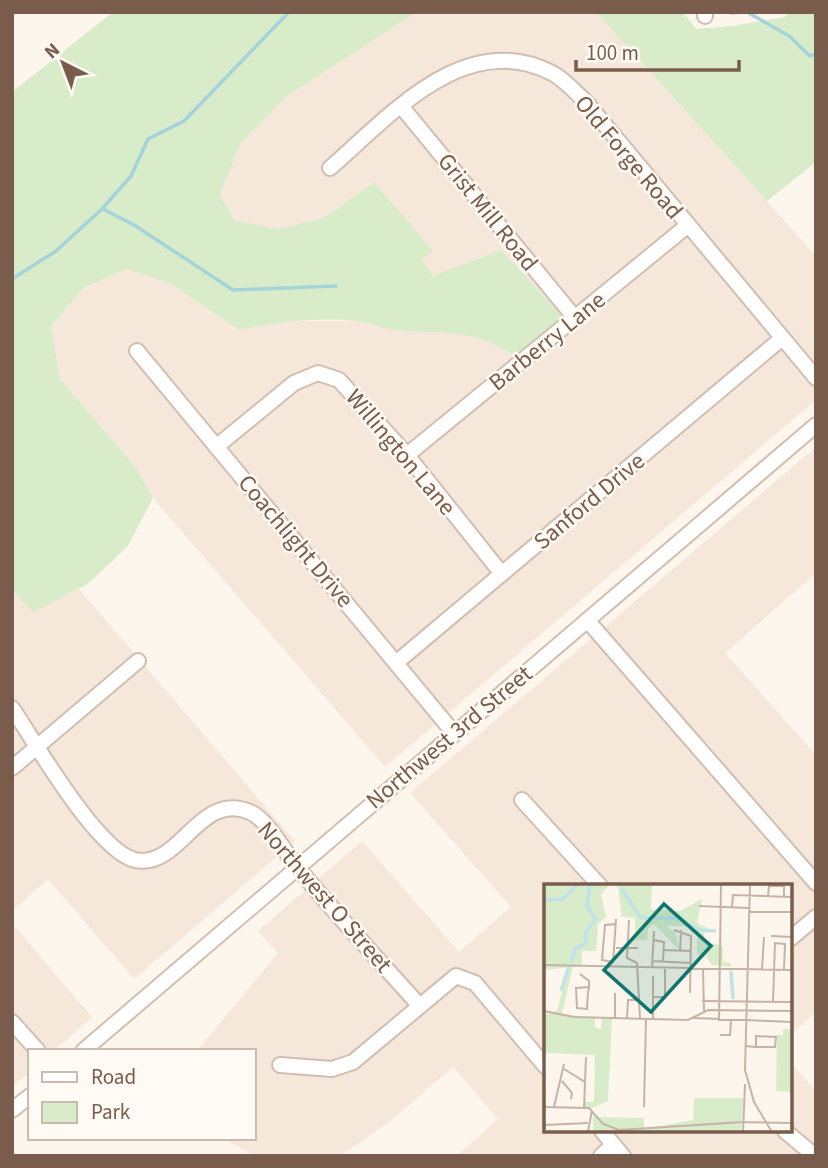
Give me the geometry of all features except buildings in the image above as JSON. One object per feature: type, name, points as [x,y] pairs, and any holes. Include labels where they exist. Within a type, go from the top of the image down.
[{"type":"street","name":"Old Forge Road","points":[[330,168],[401,106],[449,72],[488,60],[521,61],[554,74],[585,101],[816,379]]},
{"type":"street","name":"Grist Mill Road","points":[[401,106],[575,318]]},
{"type":"street","name":"Barberry Lane","points":[[407,455],[687,226]]},
{"type":"street","name":"Sanford Drive","points":[[397,662],[781,340]]},
{"type":"street","name":"Coachlight Drive","points":[[137,351],[453,732]]},
{"type":"street","name":"Willington Lane","points":[[216,447],[294,383],[318,373],[339,380],[356,395],[407,455],[502,574]]},
{"type":"street","name":"Northwest 3rd Street","points":[[85,1049],[453,732],[816,425]]},
{"type":"street","points":[[587,620],[816,883]]},
{"type":"street","points":[[12,768],[138,661]]},
{"type":"street","name":"Northwest O Street","points":[[12,708],[76,803],[117,852],[136,860],[159,858],[218,809],[237,807],[254,813],[297,867],[418,1004]]},
{"type":"street","points":[[522,800],[598,884]]},
{"type":"street","points":[[793,936],[816,917]]},
{"type":"street","points":[[280,1065],[332,1069],[353,1062],[371,1050],[418,1004],[456,976],[475,984],[544,1065]]},
{"type":"street","points":[[12,1022],[36,1049]]},
{"type":"street","points":[[12,1110],[28,1098]]},
{"type":"street","points":[[601,1156],[618,1150],[604,1133]]},
{"type":"street","points":[[787,1133],[815,1156]]},
{"type":"shaded area","points":[[417,12],[596,12],[816,256],[816,400],[385,767],[153,498],[137,469],[60,379],[51,326],[85,287],[127,269],[169,283],[239,330],[280,321],[356,321],[400,331],[459,333],[491,340],[515,356],[501,251],[433,276],[422,259],[432,251],[374,182],[324,218],[278,229],[234,220],[220,195],[240,144],[287,96]]},
{"type":"shaded area","points":[[816,447],[816,573],[725,653],[816,755],[816,1012],[793,1032],[793,884],[544,884],[544,1133],[793,1133],[793,1065],[816,1091],[816,1156],[457,1156],[498,1119],[453,1067],[387,1124],[343,1154],[254,1156],[226,1140],[256,1140],[256,1049],[199,1049],[278,953],[258,931],[362,841],[459,952],[511,907],[410,793]]},
{"type":"shaded area","points":[[12,589],[33,611],[79,589],[295,841],[134,979],[48,879],[12,911]]},
{"type":"shaded area","points":[[12,923],[92,1017],[56,1049],[28,1049],[28,1074],[12,1087]]},
{"type":"green space","points":[[113,12],[417,12],[287,96],[240,144],[220,195],[234,220],[278,229],[324,218],[374,182],[433,251],[422,259],[433,276],[501,250],[563,317],[515,356],[487,341],[461,334],[397,330],[356,321],[297,321],[239,330],[169,283],[127,269],[85,287],[51,326],[60,379],[137,469],[153,498],[128,546],[88,584],[33,612],[12,589],[12,92]]},
{"type":"green space","points":[[596,12],[683,12],[696,29],[784,17],[790,12],[816,12],[816,162],[767,201]]},
{"type":"waterway","points":[[12,279],[56,251],[102,209],[131,176],[148,139],[184,121],[289,12]]},
{"type":"waterway","points":[[731,13],[744,12]]},
{"type":"waterway","points":[[747,12],[789,36],[810,56],[816,54]]},
{"type":"waterway","points":[[103,209],[134,225],[233,290],[336,286]]}]
